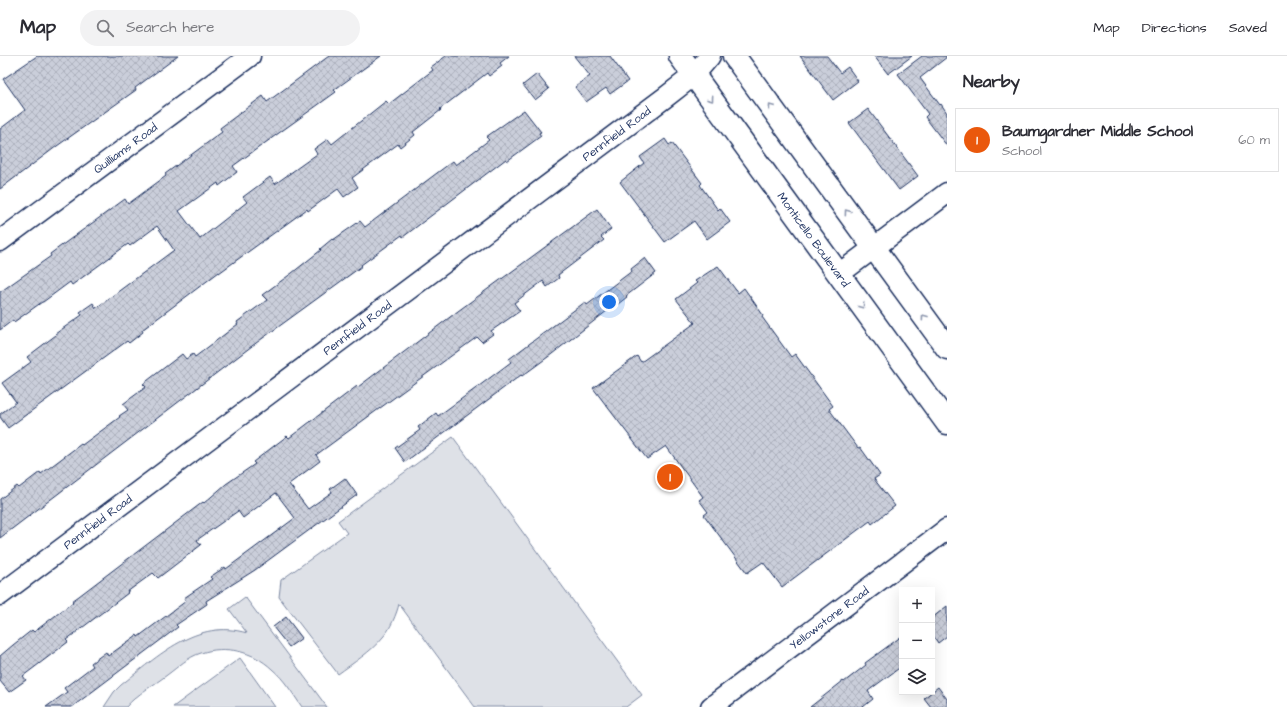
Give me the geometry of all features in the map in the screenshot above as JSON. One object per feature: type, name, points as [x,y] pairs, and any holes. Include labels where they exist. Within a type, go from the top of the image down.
[{"type":"main road","name":"Monticello Boulevard","points":[[680,56],[947,423]]},
{"type":"main road","points":[[734,56],[947,348]]},
{"type":"street","name":"Quilliams Road","points":[[0,241],[250,56]]},
{"type":"street","name":"Pennfield Road","points":[[0,595],[694,75],[710,56]]},
{"type":"street","points":[[839,274],[947,193]]},
{"type":"street","name":"Yellowstone Road","points":[[711,707],[947,529]]},
{"type":"shaded area","points":[[453,437],[642,695],[626,707],[475,707],[399,604],[393,621],[383,637],[367,652],[338,674],[279,597],[281,580],[347,533],[338,521]]},
{"type":"shaded area","points":[[245,597],[327,707],[302,707],[280,677],[264,663],[248,654],[238,651],[220,650],[201,653],[187,660],[140,694],[126,707],[104,707],[114,692],[121,685],[179,642],[195,635],[211,631],[229,630],[247,633],[229,609]]},
{"type":"shaded area","points":[[240,658],[275,707],[173,707]]},
{"type":"building","points":[[37,56],[178,56],[135,88],[136,90],[57,146],[0,189],[0,129],[25,110],[3,79]]},
{"type":"building","points":[[329,56],[381,56],[334,90],[336,92],[233,166],[237,172],[219,186],[218,183],[179,211],[200,239],[247,202],[243,197],[270,177],[275,184],[317,154],[314,149],[328,139],[332,144],[386,101],[389,104],[433,70],[431,67],[446,56],[509,56],[500,63],[502,66],[489,76],[487,73],[440,109],[441,110],[413,132],[415,135],[400,147],[398,144],[352,178],[358,187],[344,197],[338,189],[308,211],[307,209],[219,272],[142,330],[143,332],[129,343],[127,341],[8,428],[0,417],[0,414],[16,402],[2,383],[31,362],[27,357],[56,335],[55,334],[82,315],[80,312],[93,303],[96,308],[174,250],[157,226],[130,246],[128,244],[72,285],[70,282],[14,322],[13,320],[0,330],[0,292],[51,256],[50,254],[125,199],[128,204],[166,176],[165,174],[222,132],[220,128],[263,96],[267,102]]},
{"type":"building","points":[[574,56],[610,56],[628,81],[610,94],[606,88],[586,102],[575,87],[590,76]]},
{"type":"building","points":[[800,56],[827,56],[840,73],[848,67],[858,81],[833,100]]},
{"type":"building","points":[[874,56],[912,56],[888,74]]},
{"type":"building","points":[[922,56],[947,56],[920,78],[947,113],[947,146],[925,117],[928,114],[898,74]]},
{"type":"building","points":[[537,74],[549,89],[535,100],[523,85]]},
{"type":"building","points":[[868,109],[918,176],[899,190],[849,123]]},
{"type":"building","points":[[524,110],[541,132],[539,133],[541,136],[507,161],[506,159],[403,237],[402,235],[361,265],[362,266],[252,346],[0,538],[0,499],[17,486],[19,488],[40,472],[41,474],[120,417],[119,416],[128,410],[123,404],[146,387],[143,384],[182,354],[186,359],[193,354],[195,357],[238,324],[237,322],[267,300],[262,295],[321,250],[320,249],[332,239],[333,240],[360,221],[365,227],[453,161],[456,165],[489,140],[486,137]]},
{"type":"building","points":[[665,139],[669,145],[672,143],[702,183],[700,185],[718,210],[720,208],[730,222],[707,239],[694,221],[665,242],[620,182],[644,163],[640,157]]},
{"type":"building","points":[[597,209],[611,229],[601,237],[604,240],[558,275],[559,278],[547,287],[543,281],[514,303],[520,311],[491,331],[493,334],[482,342],[477,337],[316,455],[320,461],[289,484],[308,509],[332,492],[330,489],[345,478],[357,495],[255,570],[206,601],[207,604],[176,625],[178,627],[72,707],[46,707],[67,692],[64,688],[93,666],[91,663],[106,652],[108,656],[137,635],[138,637],[186,601],[184,598],[212,579],[210,577],[225,567],[226,569],[295,518],[276,493],[243,518],[238,511],[197,540],[201,545],[158,578],[153,573],[127,592],[128,593],[66,640],[68,642],[23,676],[26,680],[9,692],[0,681],[0,656],[13,645],[32,630],[34,632],[73,602],[72,601],[203,502],[204,503],[226,484],[255,464],[253,462],[287,436],[289,438]]},
{"type":"building","points":[[645,258],[656,273],[552,354],[522,376],[521,375],[405,462],[395,448],[420,430],[418,427],[436,413],[438,416],[479,386],[511,362],[509,359],[585,302],[587,305],[632,271],[631,269]]},
{"type":"building","points":[[718,266],[738,293],[744,288],[763,315],[762,317],[791,357],[795,354],[833,406],[829,409],[858,448],[860,447],[880,475],[874,479],[895,506],[872,524],[870,521],[782,587],[763,562],[747,573],[704,515],[708,512],[699,500],[703,497],[666,446],[647,459],[593,388],[637,356],[641,362],[695,323],[676,299],[697,283],[695,281]]},
{"type":"building","points":[[947,606],[947,636],[938,643],[935,638],[935,616]]},
{"type":"building","points":[[286,617],[302,638],[289,647],[273,627]]},
{"type":"building","points":[[899,638],[899,668],[868,691],[873,699],[863,707],[810,707],[866,665],[865,663]]},
{"type":"building","points":[[938,687],[947,699],[947,707],[931,707],[924,698],[928,695],[935,695],[935,689]]},
{"type":"place","name":"Baumgardner Middle School","points":[[670,477]]}]
